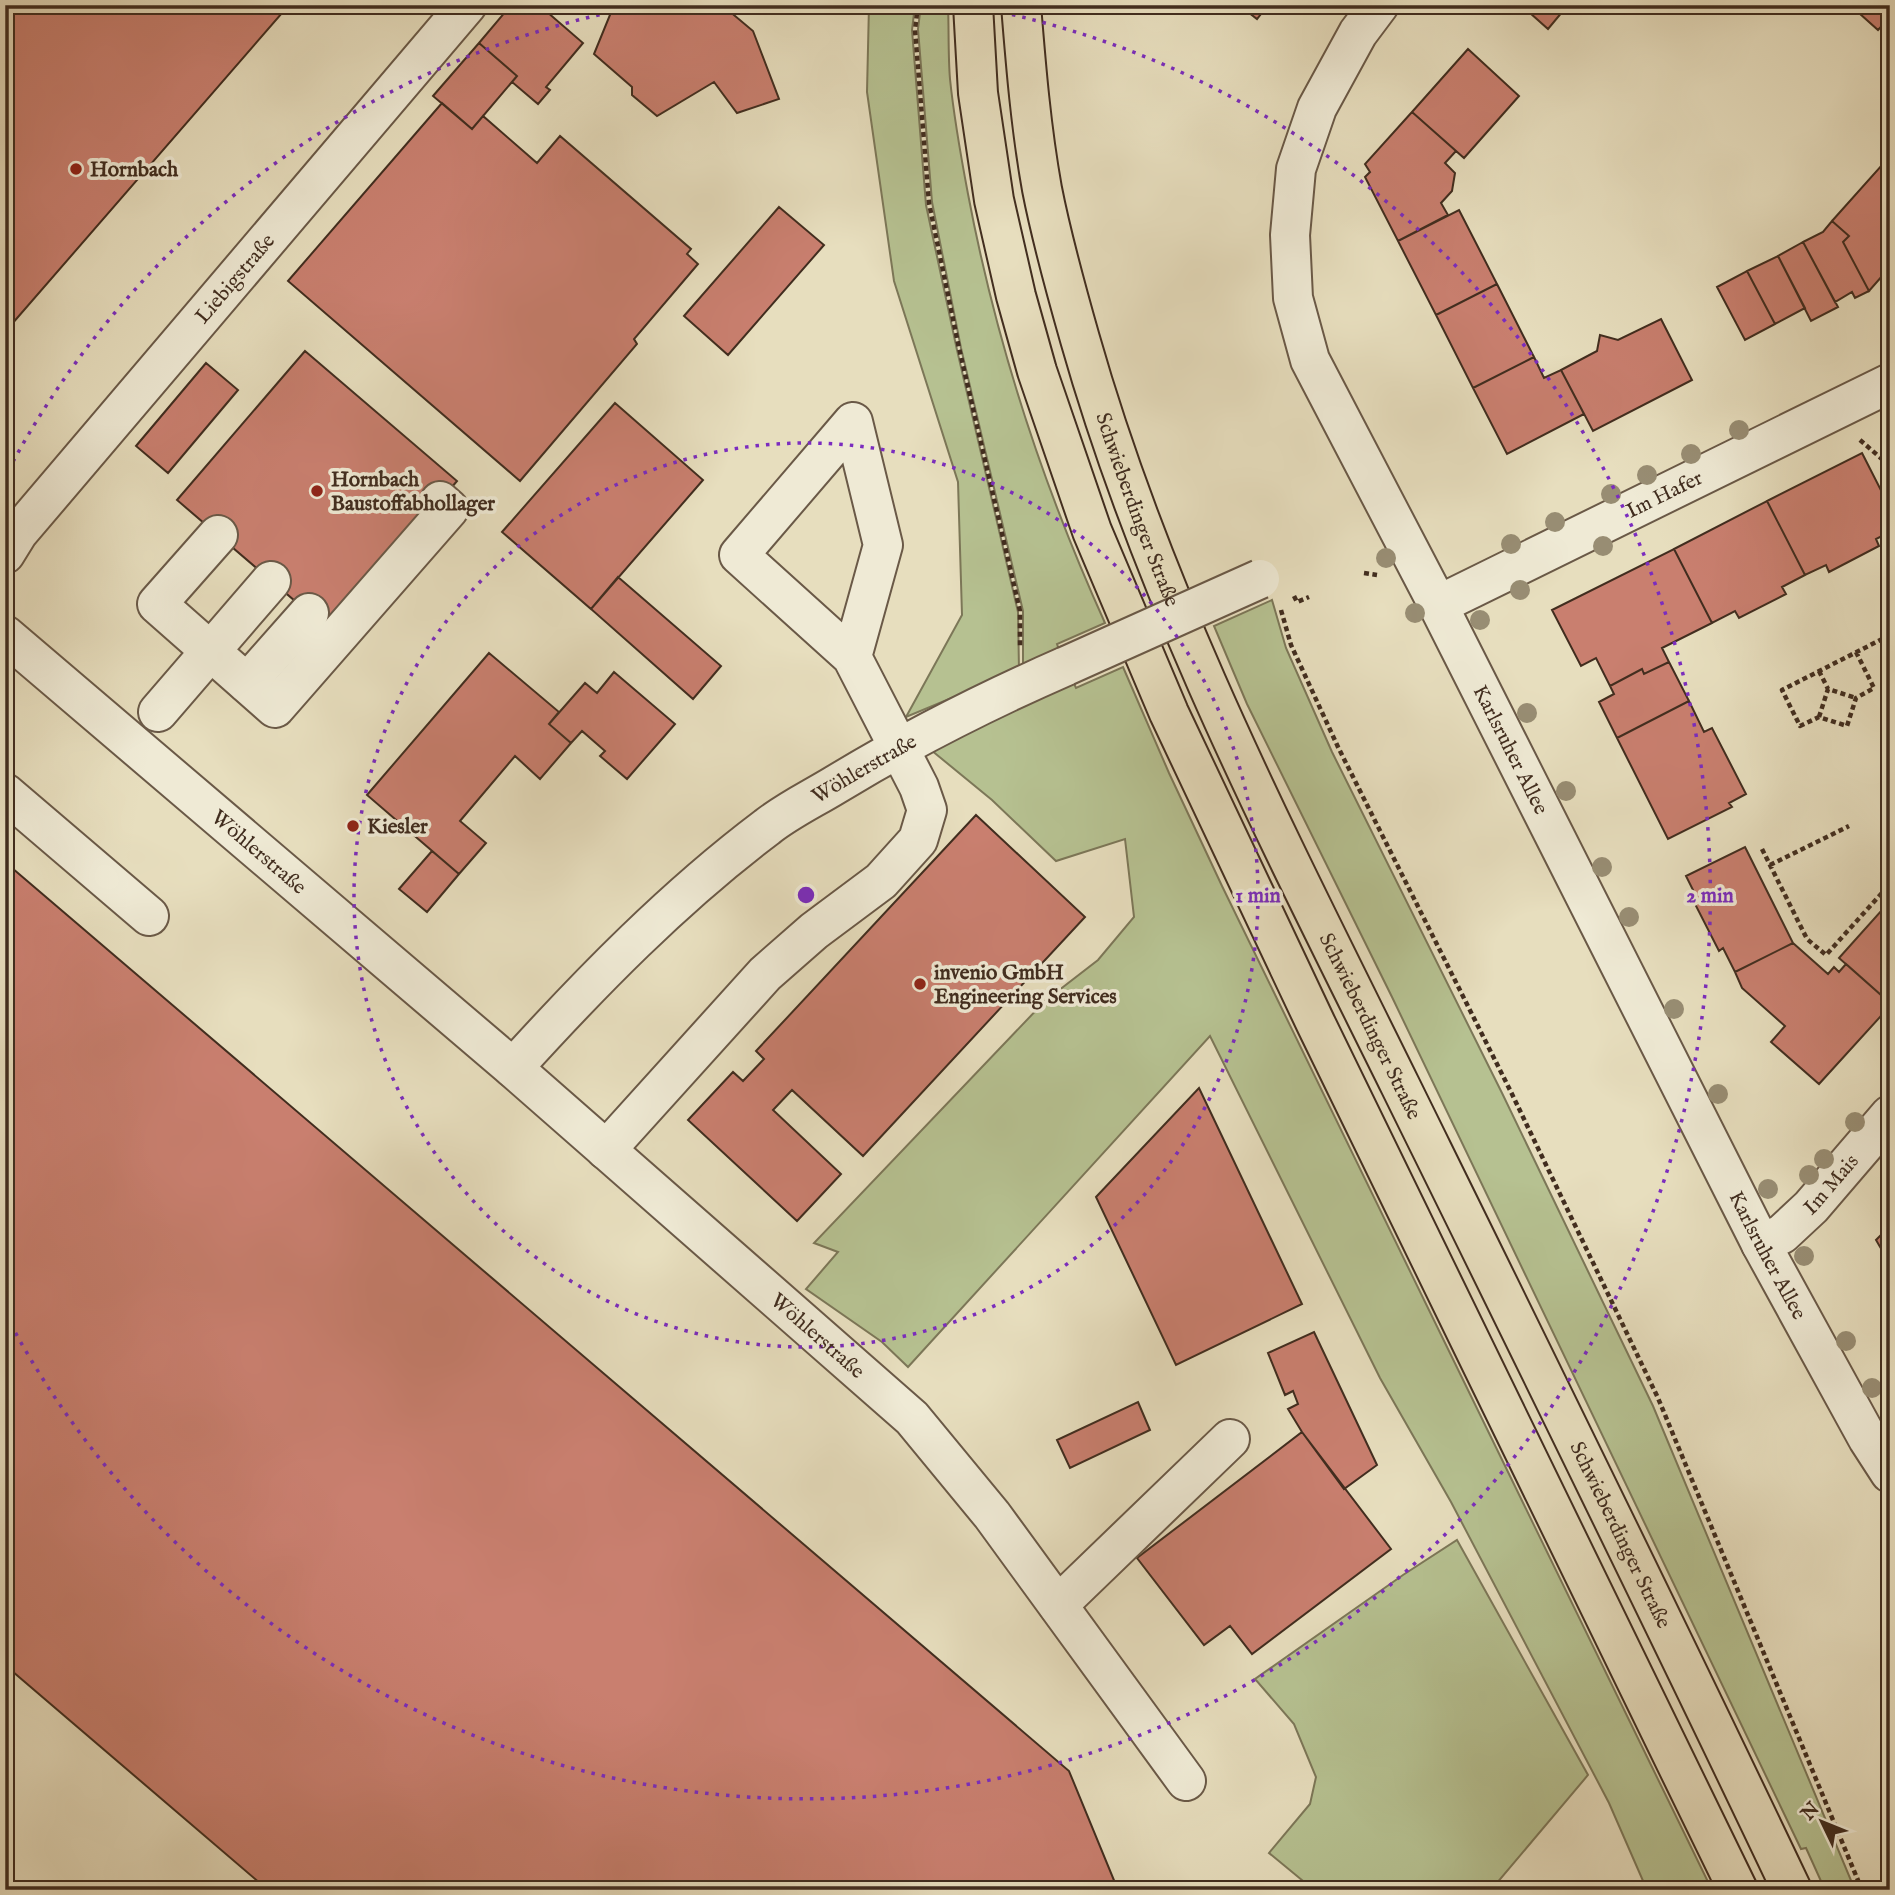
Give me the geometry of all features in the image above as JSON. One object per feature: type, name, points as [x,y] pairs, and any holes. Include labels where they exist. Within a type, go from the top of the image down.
[{"type":"main road","points":[[973,5],[978,93],[994,200],[1037,371],[1092,531],[1169,713],[1322,1037],[1738,1890]]},
{"type":"main road","name":"Schwieberdinger Straße","points":[[1021,5],[1027,85],[1042,190],[1065,287],[1107,430],[1172,601],[1211,696],[1305,892],[1792,1890]]},
{"type":"street","name":"Liebigstraße","points":[[5,554],[18,533],[467,5]]},
{"type":"street","name":"Karlsruher Allee","points":[[1379,5],[1358,33],[1317,108],[1296,170],[1290,235],[1293,298],[1310,360],[1438,605],[1761,1244],[1868,1439],[1890,1473]]},
{"type":"street","name":"Im Hafer","points":[[1438,605],[1890,383]]},
{"type":"street","points":[[606,1150],[765,974],[814,931],[881,881],[918,840],[927,810],[919,787],[852,657],[739,555],[853,422],[883,545],[852,657]]},
{"type":"street","points":[[218,535],[157,604],[275,708],[449,509],[440,501]]},
{"type":"street","points":[[158,712],[271,581]]},
{"type":"street","name":"Wöhlerstraße","points":[[513,1069],[570,1005],[702,879],[769,825],[897,747],[1021,685],[1268,585]]},
{"type":"street","points":[[247,683],[309,613]]},
{"type":"street","name":"Wöhlerstraße","points":[[5,635],[513,1069],[912,1418],[992,1514],[1186,1781]]},
{"type":"street","points":[[5,793],[149,916]]},
{"type":"street","name":"Im Mais","points":[[1761,1244],[1782,1234],[1811,1207],[1890,1115]]},
{"type":"street","points":[[1058,1605],[1230,1439]]},
{"type":"path","points":[[918,5],[915,30],[929,203],[962,361],[1020,611],[1021,685]]},
{"type":"path","points":[[1268,585],[1338,747],[1511,1092],[1658,1398],[1862,1890]]},
{"type":"path","points":[[1856,652],[1874,688],[1856,698],[1847,726],[1819,717],[1800,726],[1782,690],[1856,652],[1890,635]]},
{"type":"path","points":[[1819,671],[1828,689],[1819,717]]},
{"type":"path","points":[[1828,689],[1856,698]]},
{"type":"path","points":[[1770,865],[1849,825]]},
{"type":"path","points":[[1762,849],[1807,939],[1826,955],[1890,884]]},
{"type":"green space","points":[[869,5],[915,5],[912,30],[926,205],[1018,612],[1019,670],[906,717],[962,615],[958,482],[894,281],[867,92]]},
{"type":"green space","points":[[921,5],[948,5],[949,70],[956,123],[992,304],[1042,466],[1061,519],[1105,623],[1057,644],[1060,653],[1023,668],[1023,611],[961,348],[932,202],[918,29]]},
{"type":"green space","points":[[1272,600],[1286,648],[1332,752],[1502,1093],[1653,1406],[1855,1890],[1825,1890],[1806,1848],[1801,1849],[1392,997],[1247,704],[1214,626]]},
{"type":"green space","points":[[1123,667],[1222,886],[1712,1890],[1647,1890],[1609,1803],[1451,1502],[1380,1378],[1210,1036],[908,1367],[882,1342],[806,1289],[838,1252],[814,1243],[1045,1001],[1098,960],[1134,917],[1125,839],[1056,861],[992,800],[931,750],[1072,679],[1076,688]]},
{"type":"green space","points":[[1457,1540],[1588,1775],[1491,1890],[1314,1890],[1269,1853],[1310,1804],[1316,1777],[1294,1724],[1255,1679]]},
{"type":"building","name":"Hornbach","points":[[5,5],[289,5],[5,332]]},
{"type":"building","points":[[511,5],[539,5],[583,43],[546,87],[550,90],[538,104],[512,82],[517,76],[479,43]]},
{"type":"building","points":[[614,5],[722,5],[753,31],[779,99],[737,113],[714,82],[657,116],[632,95],[632,87],[594,54]]},
{"type":"building","points":[[1239,5],[1268,5],[1257,19]]},
{"type":"building","points":[[1521,5],[1568,5],[1548,29]]},
{"type":"building","points":[[1850,5],[1890,5],[1890,17],[1878,30]]},
{"type":"building","points":[[479,43],[517,76],[472,129],[433,96]]},
{"type":"building","points":[[1468,49],[1519,96],[1464,158],[1412,112]]},
{"type":"building","points":[[442,103],[472,129],[483,116],[537,163],[560,136],[691,249],[687,254],[698,264],[634,339],[637,344],[520,481],[288,281]]},
{"type":"building","points":[[1412,112],[1456,151],[1445,163],[1455,173],[1452,191],[1441,203],[1448,215],[1398,241],[1365,177],[1370,172],[1365,164]]},
{"type":"building","points":[[1890,156],[1890,267],[1869,291],[1843,242],[1849,236],[1832,221]]},
{"type":"building","points":[[779,207],[824,245],[728,355],[684,316]]},
{"type":"building","points":[[1459,210],[1497,284],[1436,315],[1398,241]]},
{"type":"building","points":[[1832,221],[1849,236],[1843,242],[1869,291],[1855,298],[1852,292],[1835,302],[1803,242],[1823,232]]},
{"type":"building","points":[[1803,242],[1838,307],[1811,321],[1778,256]]},
{"type":"building","points":[[1778,256],[1805,308],[1775,324],[1747,271]]},
{"type":"building","points":[[1747,271],[1775,324],[1745,340],[1717,287]]},
{"type":"building","points":[[1497,284],[1534,357],[1473,388],[1436,315]]},
{"type":"building","points":[[1661,319],[1692,380],[1593,431],[1561,370],[1597,351],[1600,335],[1618,340]]},
{"type":"building","name":"Hornbach Baustoffabhollager","points":[[305,351],[457,481],[330,631],[177,500]]},
{"type":"building","points":[[1534,357],[1544,378],[1561,370],[1584,414],[1507,454],[1473,388]]},
{"type":"building","points":[[206,363],[238,390],[168,473],[136,446]]},
{"type":"building","points":[[615,403],[703,480],[591,609],[502,532]]},
{"type":"building","points":[[1862,453],[1890,508],[1890,532],[1876,539],[1879,546],[1829,572],[1826,565],[1805,575],[1767,501]]},
{"type":"building","points":[[1767,501],[1805,575],[1782,587],[1786,594],[1739,618],[1735,611],[1712,623],[1674,549]]},
{"type":"building","points":[[1674,549],[1712,623],[1662,648],[1669,662],[1644,674],[1642,669],[1610,686],[1596,658],[1581,666],[1552,610]]},
{"type":"building","points":[[618,577],[721,666],[693,699],[591,609]]},
{"type":"building","points":[[489,653],[559,712],[549,724],[571,743],[540,779],[515,756],[460,821],[486,843],[459,874],[367,795]]},
{"type":"building","points":[[1669,662],[1689,701],[1617,738],[1599,702],[1614,694],[1610,686],[1642,669],[1644,674]]},
{"type":"building","points":[[614,672],[675,724],[627,779],[600,756],[605,751],[582,731],[571,743],[549,724],[585,683],[597,693]]},
{"type":"building","points":[[1689,701],[1704,732],[1712,728],[1746,794],[1729,803],[1732,807],[1668,839],[1617,738]]},
{"type":"building","name":"invenio GmbH Engineering Services","points":[[976,815],[1085,917],[863,1156],[792,1090],[773,1110],[841,1174],[797,1221],[688,1120],[733,1072],[743,1081],[764,1059],[756,1051]]},
{"type":"building","points":[[1745,847],[1793,943],[1735,972],[1723,948],[1719,951],[1694,902],[1698,900],[1686,876]]},
{"type":"building","points":[[432,851],[459,874],[427,912],[399,889]]},
{"type":"building","points":[[5,862],[1069,1771],[1118,1890],[268,1890],[5,1665]]},
{"type":"building","points":[[1890,901],[1890,1003],[1839,958]]},
{"type":"building","points":[[1793,943],[1828,974],[1834,967],[1839,972],[1846,964],[1890,1003],[1819,1084],[1771,1042],[1785,1026],[1742,988],[1735,972]]},
{"type":"building","points":[[1199,1088],[1302,1304],[1176,1365],[1096,1197]]},
{"type":"building","points":[[1890,1226],[1890,1264],[1876,1240]]},
{"type":"building","points":[[1314,1332],[1377,1465],[1344,1489],[1288,1409],[1298,1404],[1293,1391],[1285,1395],[1268,1353]]},
{"type":"building","points":[[1138,1402],[1150,1430],[1070,1468],[1057,1440]]},
{"type":"building","points":[[1302,1432],[1391,1549],[1252,1654],[1230,1626],[1204,1645],[1137,1558]]},
{"type":"place","name":"Hornbach","points":[[76,169]]},
{"type":"place","name":"Hornbach Baustoffabhollager","points":[[317,491]]},
{"type":"place","name":"Kiesler","points":[[353,826]]},
{"type":"place","name":"invenio GmbH Engineering Services","points":[[920,984]]}]
